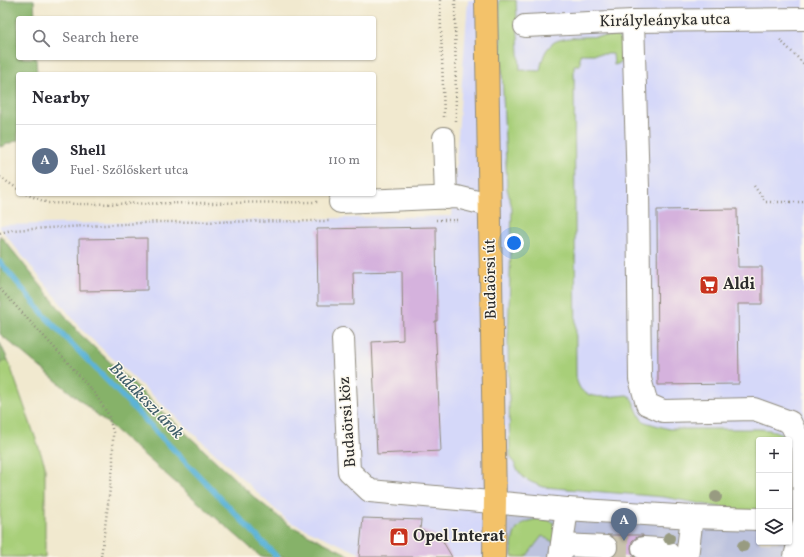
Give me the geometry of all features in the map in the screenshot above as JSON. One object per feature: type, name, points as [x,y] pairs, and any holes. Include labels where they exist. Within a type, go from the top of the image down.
[{"type":"main road","name":"Budaörsi út","points":[[486,0],[495,501],[494,557]]},
{"type":"street","name":"Királyleányka utca","points":[[525,26],[633,21],[804,19]]},
{"type":"street","points":[[633,21],[638,187],[640,379],[648,404],[663,411],[754,409],[790,422],[803,448],[804,521],[795,557]]},
{"type":"street","points":[[450,132],[451,198]]},
{"type":"street","points":[[336,212],[451,198],[489,205]]},
{"type":"street","name":"Budaörsi köz","points":[[343,339],[348,471],[370,491],[495,501],[567,509],[692,517],[756,519]]},
{"type":"street","points":[[567,509],[561,551],[606,547]]},
{"type":"street","points":[[687,557],[692,517]]},
{"type":"street","points":[[792,520],[804,521]]},
{"type":"street","points":[[643,548],[660,549],[668,553],[670,557]]},
{"type":"path","points":[[440,0],[450,132]]},
{"type":"path","points":[[450,132],[455,0]]},
{"type":"path","points":[[777,19],[780,41],[804,64]]},
{"type":"path","points":[[0,177],[16,187]]},
{"type":"path","points":[[754,186],[766,202],[804,202]]},
{"type":"path","points":[[31,196],[48,203],[336,212]]},
{"type":"path","points":[[434,220],[457,220],[451,198]]},
{"type":"path","points":[[0,233],[12,230],[336,212]]},
{"type":"path","points":[[0,289],[95,394],[108,414],[113,432],[113,466],[101,557]]},
{"type":"shaded area","points":[[468,0],[804,0],[804,527],[792,526],[792,437],[756,437],[756,524],[494,557],[363,557],[359,553],[288,521],[83,331],[0,228],[0,225],[452,216]]},
{"type":"shaded area","points":[[495,501],[756,524],[756,545],[792,545],[792,526],[804,527],[804,557],[494,557]]},
{"type":"green space","points":[[0,0],[34,0],[35,16],[16,16],[16,60],[36,60],[37,72],[16,72],[16,141],[0,147]]},
{"type":"green space","points":[[499,0],[516,0],[520,70],[540,71],[545,52],[558,40],[584,37],[617,36],[624,44],[624,58],[618,64],[614,65],[613,54],[580,54],[580,65],[574,65],[576,379],[578,384],[581,390],[592,396],[606,397],[627,395],[631,397],[640,417],[645,422],[669,429],[759,429],[775,431],[782,434],[785,437],[756,437],[756,512],[751,513],[664,497],[544,487],[531,482],[522,476],[510,455],[508,341],[512,208],[507,188]]},
{"type":"green space","points":[[0,235],[80,334],[254,497],[289,525],[353,557],[261,557],[106,422],[0,334]]},
{"type":"green space","points":[[0,343],[8,360],[0,363]]},
{"type":"green space","points":[[8,360],[45,465],[45,557],[0,557],[0,363]]},
{"type":"green space","points":[[538,519],[549,520],[554,523],[555,543],[542,536],[526,557],[512,557],[513,542],[516,531],[523,524]]},
{"type":"building","name":"Aldi","points":[[737,209],[738,267],[762,267],[762,304],[738,304],[739,384],[658,385],[657,210]]},
{"type":"building","points":[[436,227],[437,321],[435,321],[441,451],[377,454],[372,342],[403,340],[402,271],[353,272],[354,305],[318,305],[317,229]]},
{"type":"building","points":[[147,238],[147,290],[80,291],[79,239]]},
{"type":"building","name":"Opel Interat","points":[[363,518],[421,520],[420,530],[433,534],[442,540],[452,557],[359,557]]},
{"type":"building","points":[[607,535],[643,536],[637,537],[632,541],[631,548],[635,557],[613,557],[617,553],[617,542],[613,537]]},
{"type":"waterway","name":"Budakeszi árok","points":[[0,262],[46,317],[277,557]]},
{"type":"tunnel","points":[[606,547],[643,548]]},
{"type":"place","name":"Aldi","points":[[709,285]]},
{"type":"place","name":"Opel Interat","points":[[399,537]]},
{"type":"place","name":"Shell","points":[[624,541]]}]
